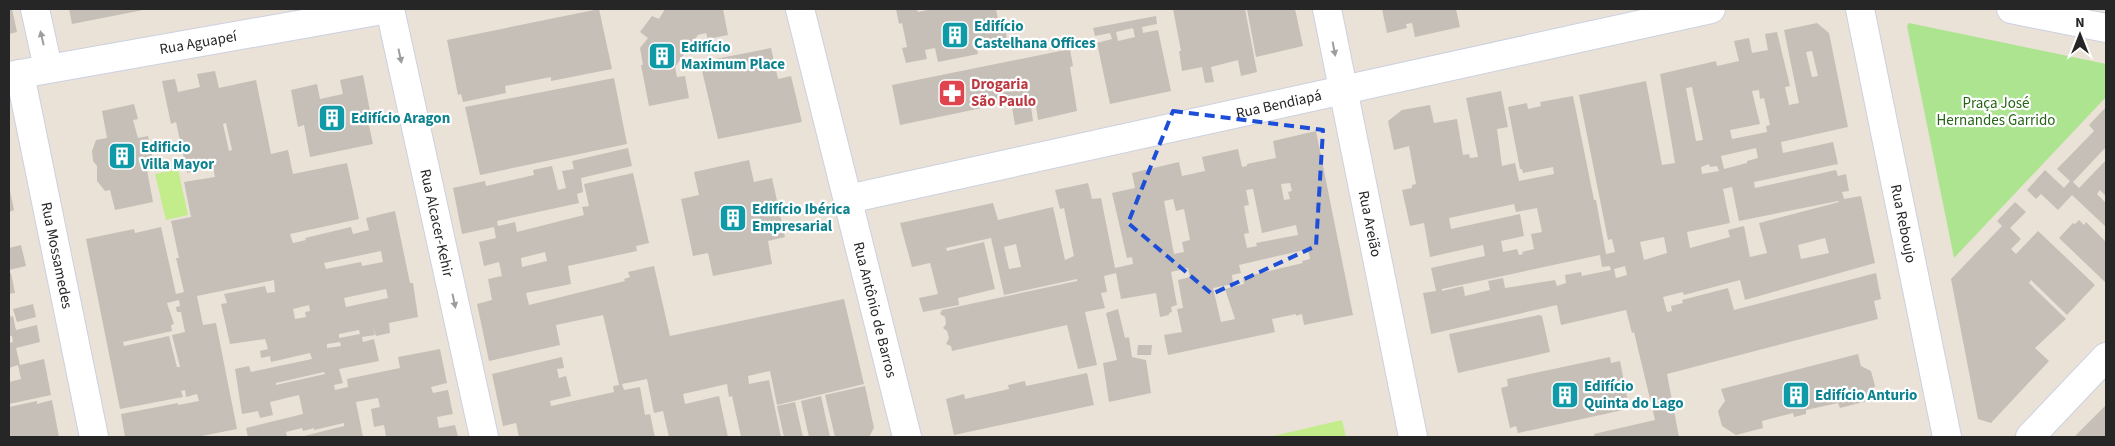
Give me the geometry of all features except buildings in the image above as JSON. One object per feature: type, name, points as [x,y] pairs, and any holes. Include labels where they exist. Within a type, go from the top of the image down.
[{"type":"street","points":[[35,9],[48,68]]},
{"type":"street","name":"Rua Aguapeí","points":[[14,75],[289,18],[389,9]]},
{"type":"street","name":"Rua Alcacer-Kehir","points":[[389,9],[484,437]]},
{"type":"street","name":"Rua Antônio de Barros","points":[[800,9],[907,437]]},
{"type":"street","name":"Rua Areião","points":[[1327,9],[1412,437]]},
{"type":"street","name":"Rua Bendiapá","points":[[848,199],[1711,9]]},
{"type":"street","name":"Rua Reboujo","points":[[1860,9],[1947,437]]},
{"type":"street","points":[[2011,9],[2106,28]]},
{"type":"street","name":"Rua Mossamedes","points":[[14,75],[94,437]]},
{"type":"street","points":[[2030,437],[2106,357]]},
{"type":"highlighted area","points":[[1173,111],[1323,130],[1316,246],[1212,294],[1128,223]]},
{"type":"green space","name":"Praça José Hernandes Garrido","points":[[1909,23],[2106,64],[2106,97],[1954,258],[1907,26]]},
{"type":"green space","points":[[178,169],[188,215],[166,220],[155,174]]},
{"type":"green space","points":[[1342,420],[1346,437],[1269,437]]},
{"type":"place","name":"Edifício Castelhana Offices","points":[[955,35]]},
{"type":"place","name":"Edifício Maximum Place","points":[[662,56]]},
{"type":"place","name":"Drogaria São Paulo","points":[[952,93]]},
{"type":"place","name":"Edifício Aragon","points":[[332,118]]},
{"type":"place","name":"Edificio Villa Mayor","points":[[122,156]]},
{"type":"place","name":"Edifício Ibérica Empresarial","points":[[733,218]]},
{"type":"place","name":"Edifício Quinta do Lago","points":[[1565,395]]},
{"type":"place","name":"Edifício Anturio","points":[[1796,395]]}]
